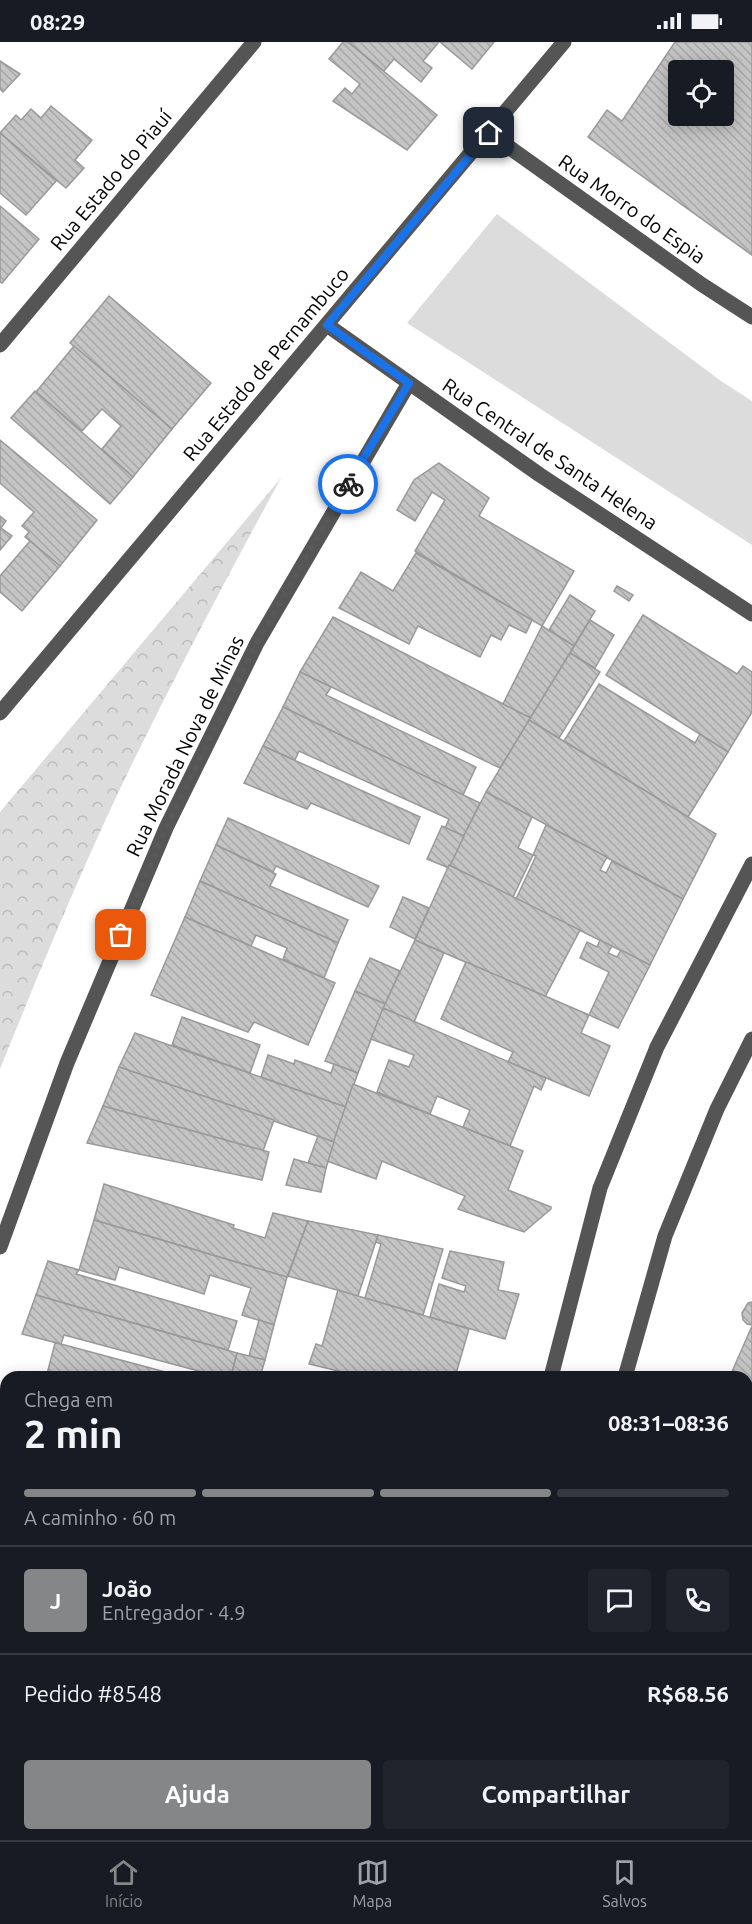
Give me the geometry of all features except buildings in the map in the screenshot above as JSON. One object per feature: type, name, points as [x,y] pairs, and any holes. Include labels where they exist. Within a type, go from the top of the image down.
[{"type":"street","name":"Rua Estado do Piauí","points":[[0,345],[254,42]]},
{"type":"street","name":"Rua Estado de Pernambuco","points":[[0,713],[564,42]]},
{"type":"street","name":"Rua Morro do Espia","points":[[489,133],[701,284],[752,317]]},
{"type":"street","name":"Rua Central de Santa Helena","points":[[327,325],[540,475],[752,614]]},
{"type":"street","name":"Rua Morada Nova de Minas","points":[[0,1247],[67,1063],[166,828],[257,643],[409,383]]},
{"type":"street","points":[[553,1371],[600,1188],[657,1047],[752,864]]},
{"type":"street","points":[[627,1371],[665,1236],[717,1109],[752,1040]]},
{"type":"green space","points":[[497,214],[721,381],[752,401],[752,545],[407,323]]},
{"type":"green space","points":[[281,478],[204,622],[112,805],[46,955],[0,1069],[0,812]]},
{"type":"way so far","points":[[121,935],[166,828],[257,643],[348,484]]},
{"type":"route","points":[[348,484],[409,383],[327,325],[489,133]]}]
